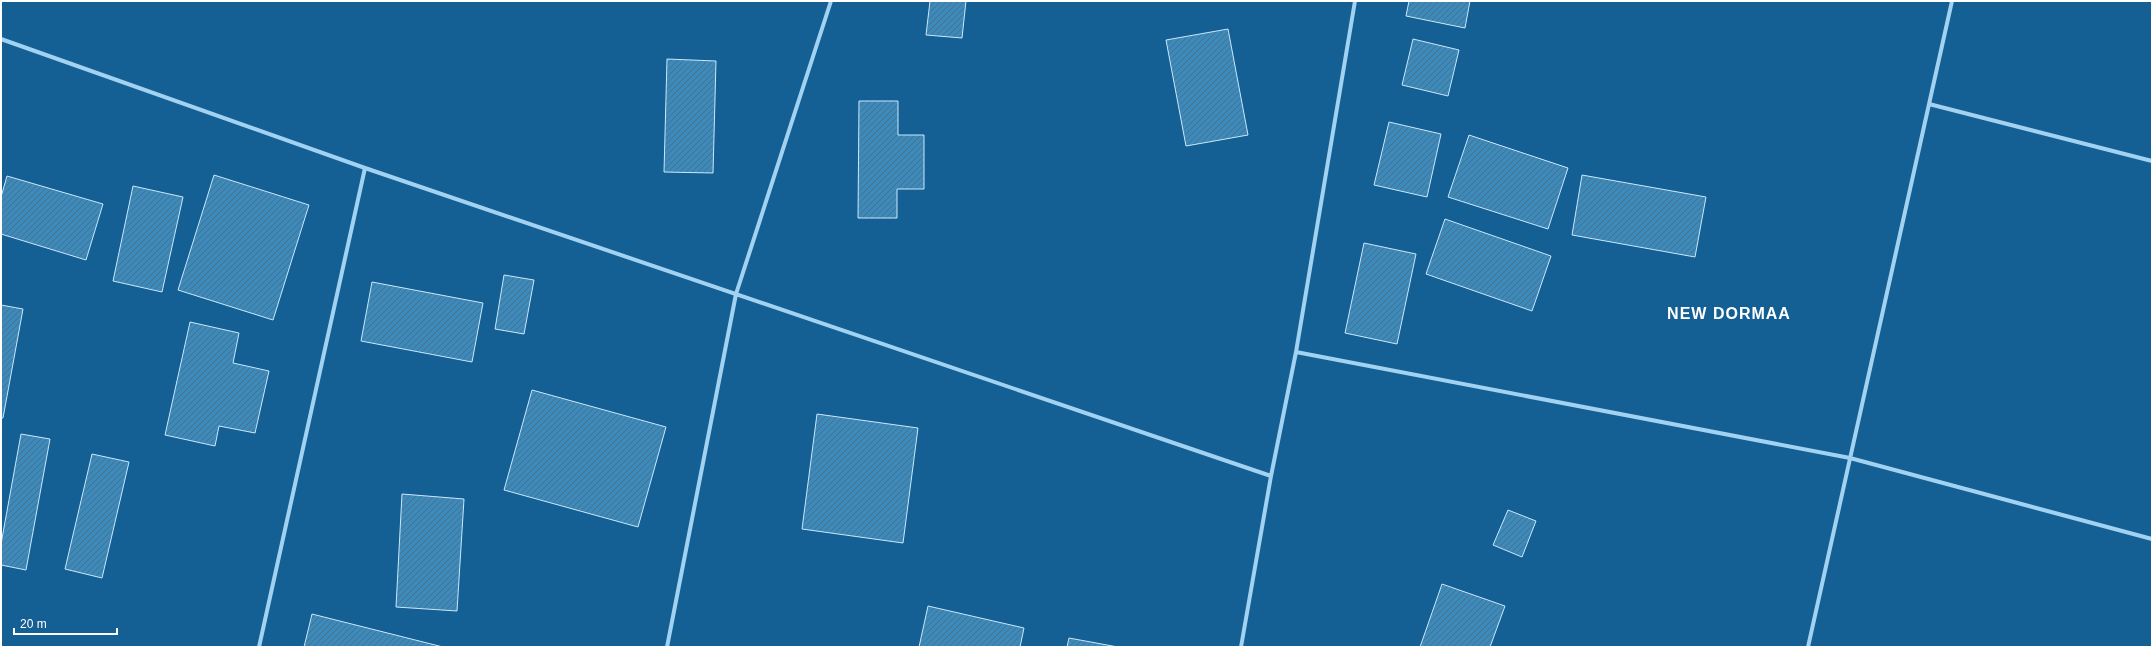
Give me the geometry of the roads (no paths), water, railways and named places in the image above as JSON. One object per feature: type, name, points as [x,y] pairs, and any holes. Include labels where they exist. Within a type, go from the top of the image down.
[{"type":"street","points":[[667,647],[736,294],[831,1]]},
{"type":"street","points":[[1241,647],[1271,476],[1296,352],[1355,1]]},
{"type":"street","points":[[1808,647],[1952,1]]},
{"type":"street","points":[[1,39],[365,168],[1271,476]]},
{"type":"street","points":[[1929,104],[2152,161]]},
{"type":"street","points":[[259,647],[365,168]]},
{"type":"street","points":[[1296,352],[1850,458],[2152,539]]},
{"type":"district","name":"NEW DORMAA","points":[[1729,313]]}]
